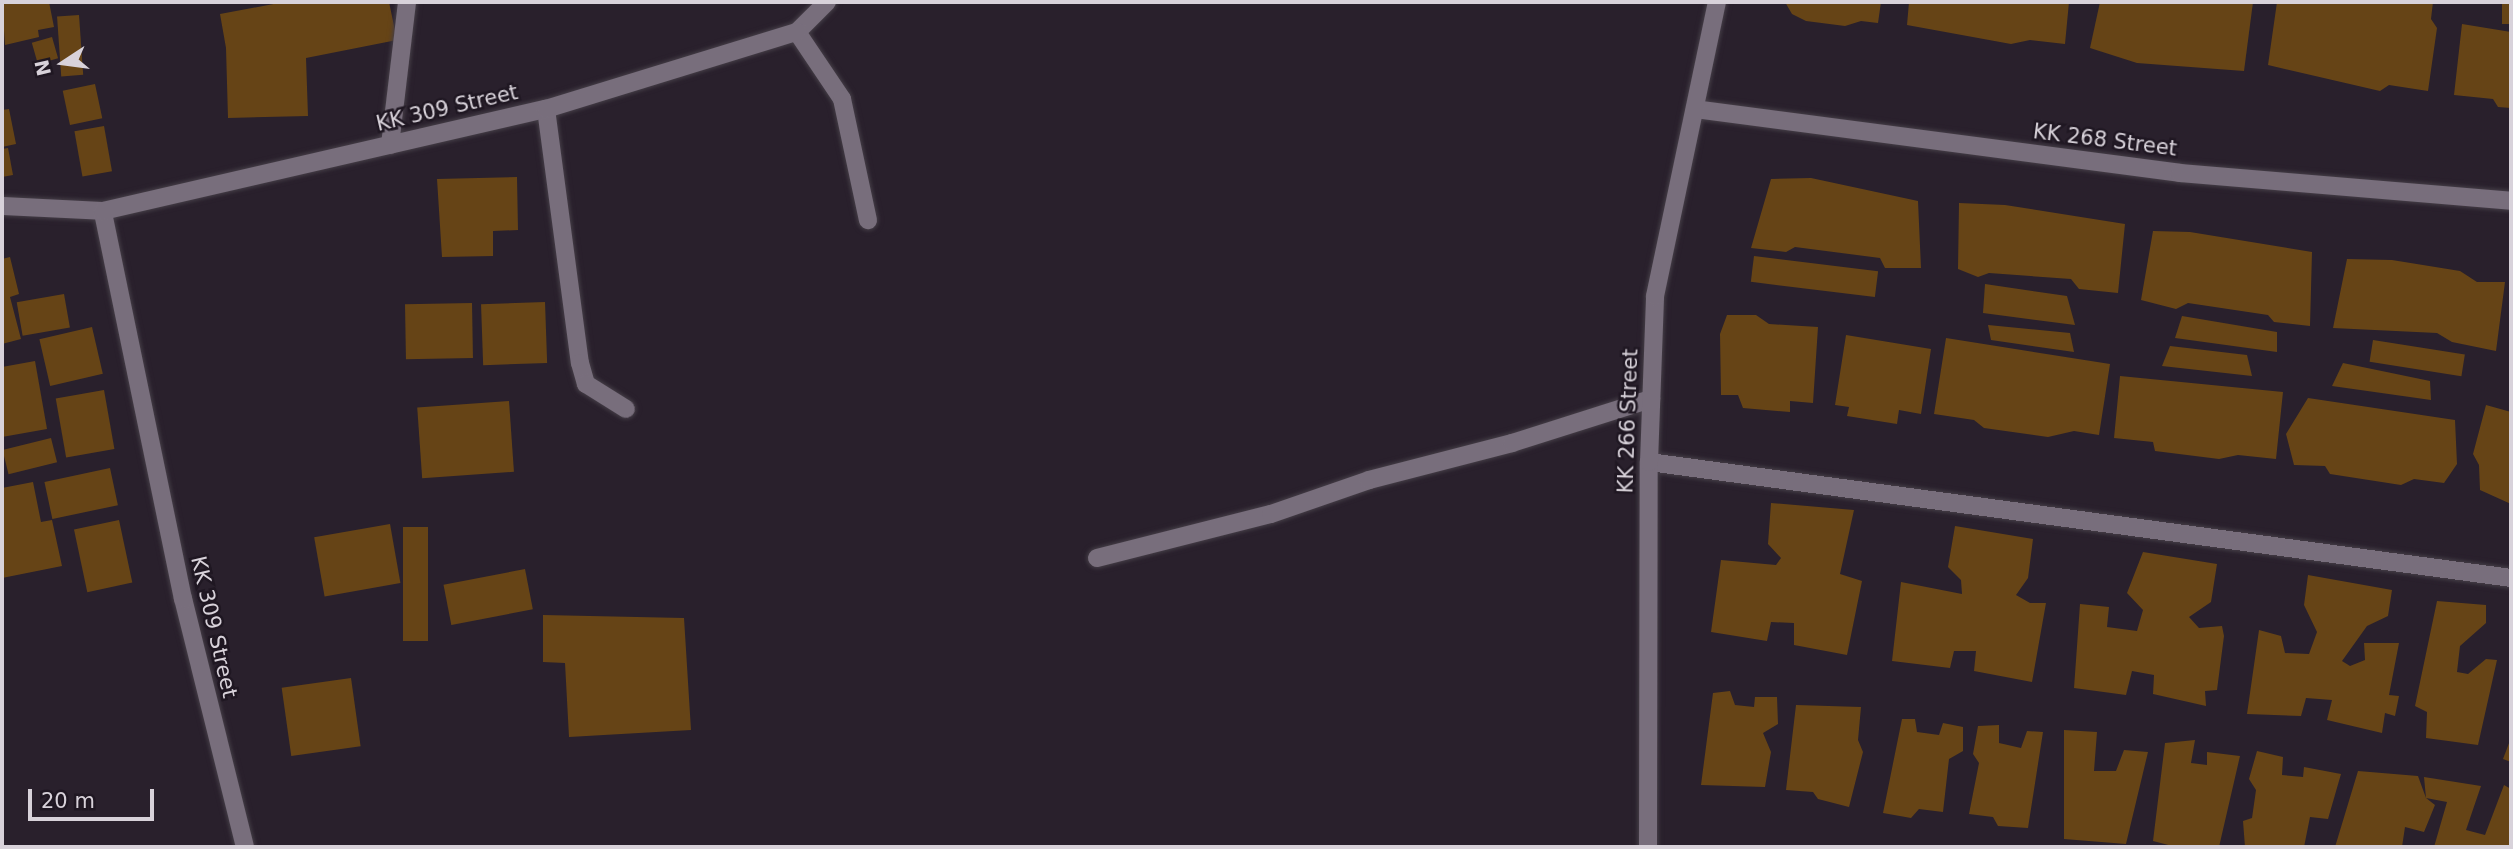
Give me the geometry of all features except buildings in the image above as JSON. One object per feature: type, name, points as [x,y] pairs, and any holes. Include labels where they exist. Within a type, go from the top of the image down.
[{"type":"street","points":[[390,145],[407,2]]},
{"type":"street","points":[[827,2],[796,32],[842,99],[869,220]]},
{"type":"street","name":"KK 266 Street","points":[[1648,847],[1648,462],[1655,296],[1717,2]]},
{"type":"street","name":"KK 309 Street","points":[[2,206],[103,211],[546,109],[796,32]]},
{"type":"street","points":[[546,109],[580,363],[586,384],[626,409]]},
{"type":"street","name":"KK 268 Street","points":[[1695,109],[2180,173],[2511,201]]},
{"type":"street","name":"KK 309 Street","points":[[103,211],[183,599],[245,847]]},
{"type":"street","points":[[1097,558],[1271,514],[1369,480],[1512,443],[1651,399]]},
{"type":"street","points":[[1648,462],[2511,578]]}]
